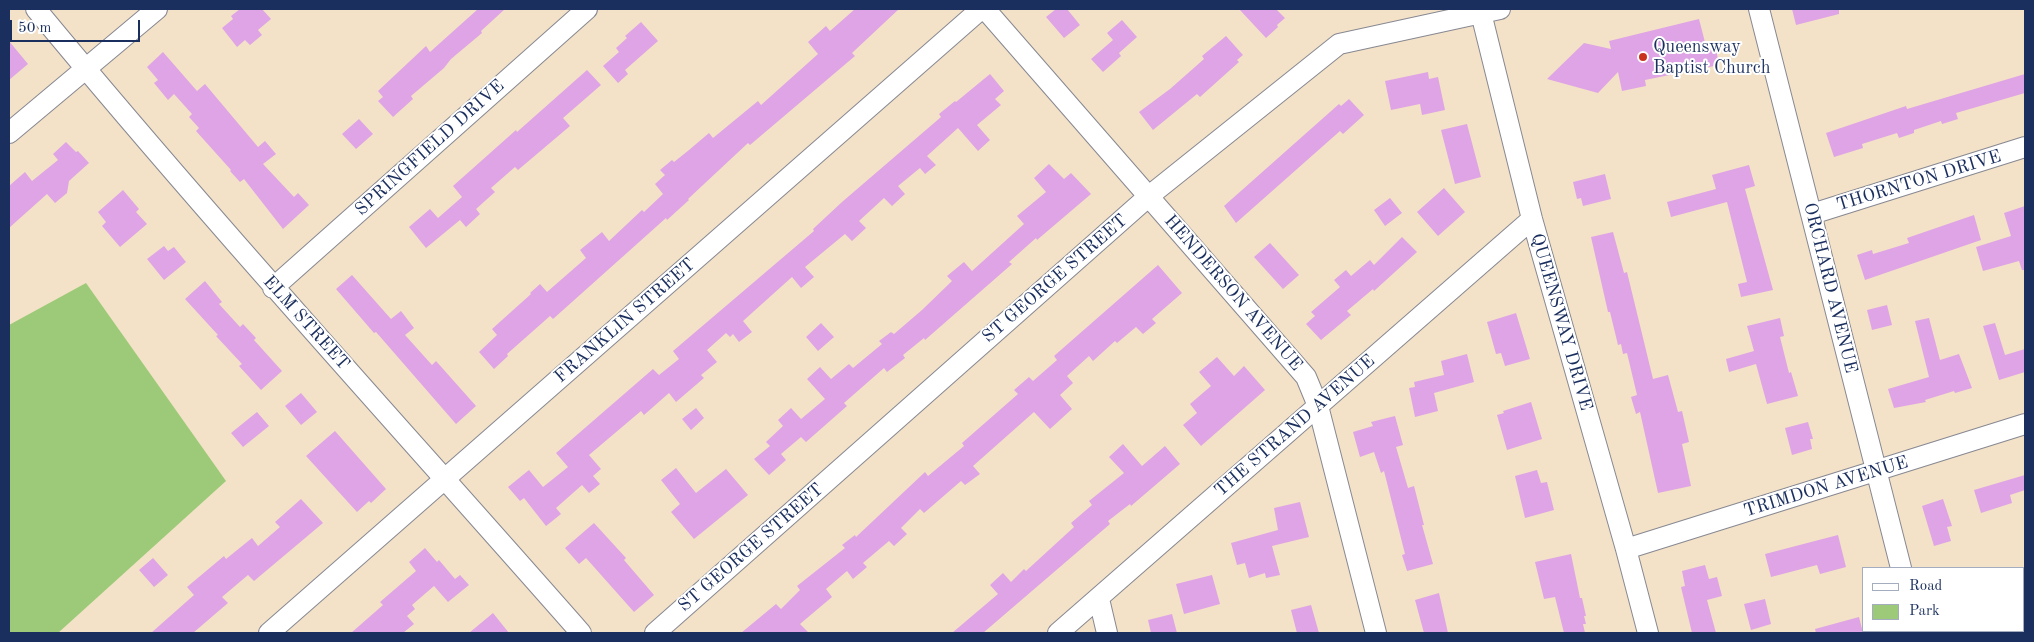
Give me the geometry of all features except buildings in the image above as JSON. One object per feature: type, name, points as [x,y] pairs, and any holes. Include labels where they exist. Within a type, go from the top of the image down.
[{"type":"street","name":"ELM STREET","points":[[36,9],[273,288],[446,479],[581,633]]},
{"type":"street","points":[[9,134],[158,9]]},
{"type":"street","name":"SPRINGFIELD DRIVE","points":[[273,288],[587,9]]},
{"type":"street","name":"FRANKLIN STREET","points":[[270,633],[981,9]]},
{"type":"street","name":"HENDERSON AVENUE","points":[[986,9],[1306,377],[1318,406],[1376,633]]},
{"type":"street","name":"ST GEORGE STREET","points":[[655,633],[1148,196],[1339,44],[1480,11],[1500,9]]},
{"type":"street","name":"ORCHARD AVENUE","points":[[1759,9],[1901,567]]},
{"type":"street","name":"QUEENSWAY DRIVE","points":[[1480,11],[1532,219],[1626,548],[1648,633]]},
{"type":"street","name":"THORNTON DRIVE","points":[[1812,214],[2025,148]]},
{"type":"street","name":"THE STRAND AVENUE","points":[[1058,633],[1532,219]]},
{"type":"street","name":"TRIMDON AVENUE","points":[[1626,548],[1876,472],[2025,424]]},
{"type":"street","points":[[1099,599],[1107,633]]},
{"type":"green space","points":[[86,283],[226,481],[58,633],[9,633],[9,325]]},
{"type":"place","name":"Queensway Baptist Church","points":[[1643,57]]}]
